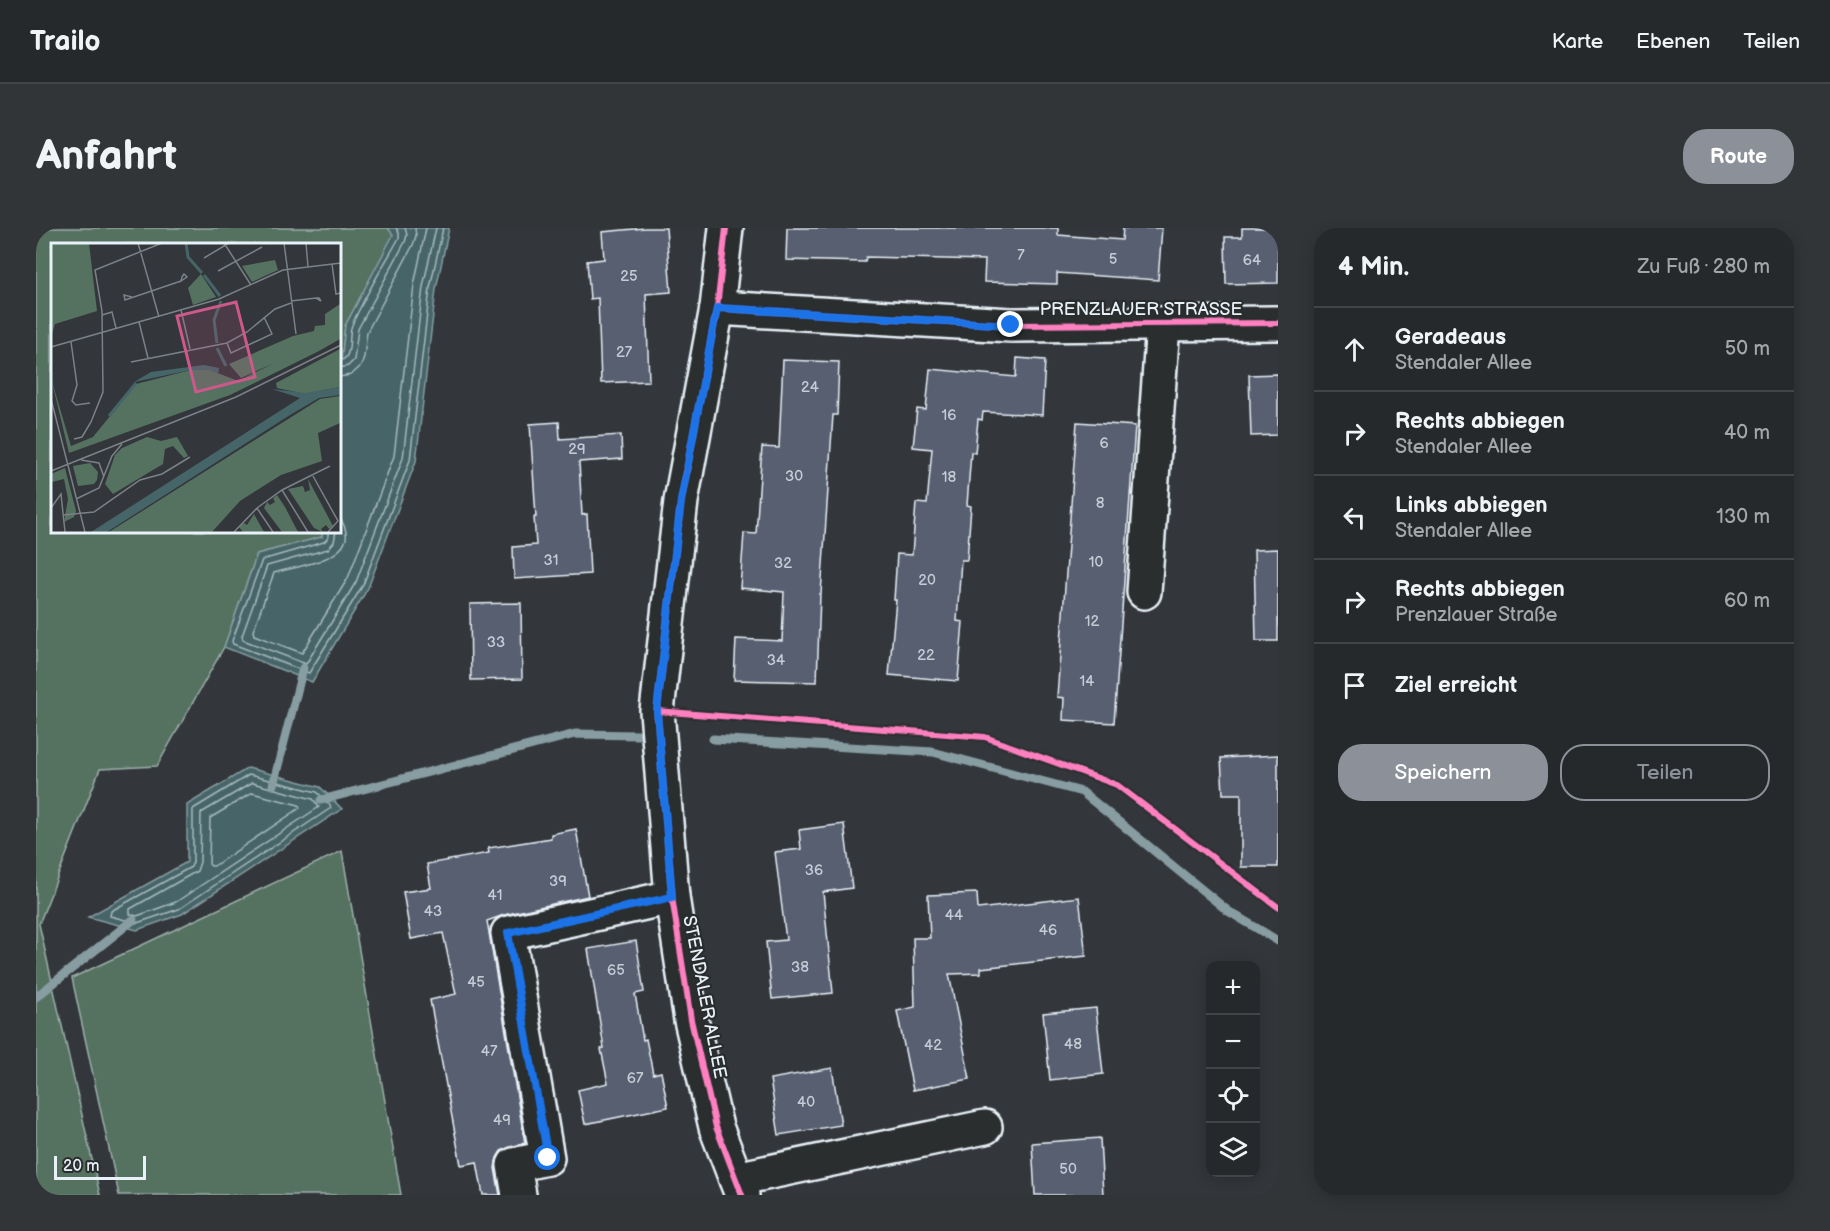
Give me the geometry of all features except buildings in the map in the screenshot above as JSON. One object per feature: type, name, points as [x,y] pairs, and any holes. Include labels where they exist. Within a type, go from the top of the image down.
[{"type":"street","name":"STENDALER ALLEE","points":[[726,228],[717,308],[681,501],[657,711],[672,897],[691,1020],[716,1127],[739,1187]]},
{"type":"street","name":"PRENZLAUER STRASSE","points":[[717,308],[1011,325],[1278,323]]},
{"type":"street","points":[[1144,592],[1163,324]]},
{"type":"street","name":"STENDALER ALLEE","points":[[519,1195],[514,1165],[548,1158],[508,933],[672,897]]},
{"type":"street","points":[[739,1187],[985,1128]]},
{"type":"green space","points":[[36,228],[388,228],[394,235],[345,326],[340,372],[340,243],[51,243],[51,532],[323,532],[322,537],[257,554],[224,647],[157,766],[100,769],[39,924],[100,1195],[36,1195]]},
{"type":"green space","points":[[342,851],[401,1195],[119,1195],[72,978]]},
{"type":"water","points":[[388,228],[449,228],[436,289],[416,461],[368,588],[312,682],[224,647],[257,554],[322,537],[323,532],[340,532],[340,372],[345,326],[393,235]]},
{"type":"water","points":[[248,768],[320,787],[342,809],[182,914],[137,930],[88,917],[187,862],[187,805]]},
{"type":"waterway","points":[[273,785],[303,668]]},
{"type":"waterway","points":[[321,800],[575,734],[639,735]]},
{"type":"waterway","points":[[713,739],[933,752],[1082,792],[1228,911],[1278,941]]},
{"type":"waterway","points":[[36,997],[133,920]]},
{"type":"cycle path","points":[[726,228],[717,308],[681,501],[657,711],[672,897],[691,1020],[716,1127],[742,1195]]},
{"type":"cycle path","points":[[717,308],[1011,325],[1278,323]]},
{"type":"cycle path","points":[[657,711],[985,737],[1117,785],[1278,907]]},
{"type":"route","points":[[548,1158],[508,933],[672,897],[657,711],[681,501],[717,308],[1011,325]]}]
